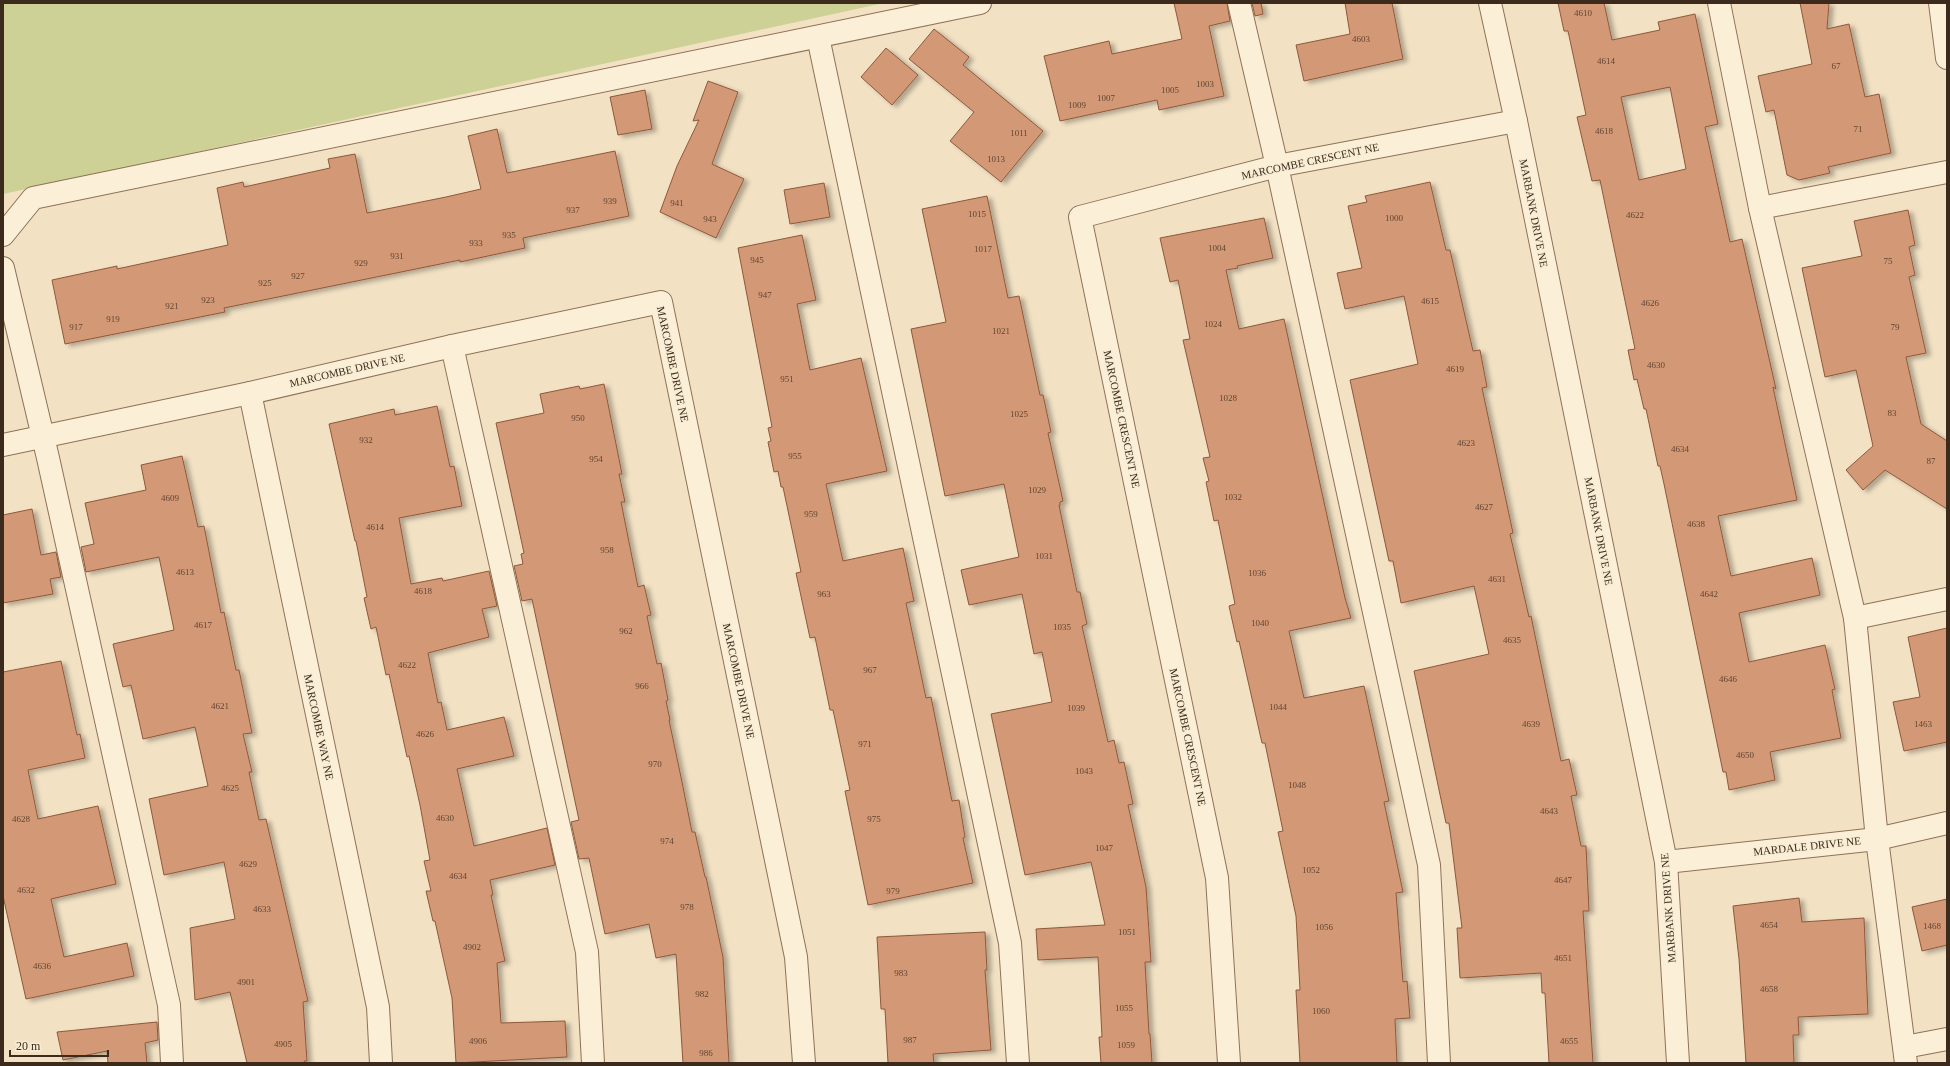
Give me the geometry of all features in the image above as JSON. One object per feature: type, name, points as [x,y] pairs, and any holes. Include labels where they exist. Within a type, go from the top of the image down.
[{"type":"street","points":[[3,235],[33,198],[980,3]]},
{"type":"street","points":[[1239,3],[1277,166],[1429,865],[1439,1063]]},
{"type":"street","name":"MARBANK DRIVE NE","points":[[1490,3],[1516,121],[1666,862],[1678,1063]]},
{"type":"street","points":[[1719,3],[1760,208],[1855,618],[1877,839],[1905,1055],[1947,1039]]},
{"type":"street","points":[[1940,3],[1947,58]]},
{"type":"street","points":[[818,37],[1010,943],[1018,1063]]},
{"type":"street","name":"MARCOMBE CRESCENT NE","points":[[1229,1063],[1217,878],[1080,217],[1277,166],[1516,121]]},
{"type":"street","points":[[1760,208],[1947,172]]},
{"type":"street","points":[[3,268],[169,1005],[172,1063]]},
{"type":"street","name":"MARCOMBE DRIVE NE","points":[[3,445],[250,393],[452,346],[661,302],[796,956],[804,1063]]},
{"type":"street","points":[[452,346],[587,952],[594,1063]]},
{"type":"street","name":"MARCOMBE WAY NE","points":[[250,393],[378,1007],[381,1063]]},
{"type":"street","points":[[1855,618],[1947,599]]},
{"type":"street","name":"MARDALE DRIVE NE","points":[[1666,862],[1877,839],[1947,823]]},
{"type":"green space","points":[[3,3],[884,3],[3,194]]},
{"type":"building","points":[[1174,3],[1227,3],[1230,21],[1209,26],[1224,96],[1159,110],[1157,100],[1060,121],[1044,56],[1109,41],[1112,54],[1182,39]]},
{"type":"building","points":[[1252,3],[1261,3],[1263,14],[1255,16]]},
{"type":"building","points":[[1345,3],[1392,3],[1403,59],[1304,81],[1296,45],[1350,34]]},
{"type":"building","points":[[1558,3],[1604,3],[1612,40],[1660,30],[1658,22],[1695,14],[1718,124],[1705,127],[1730,242],[1742,239],[1776,389],[1773,387],[1797,500],[1718,516],[1731,576],[1812,558],[1820,595],[1739,613],[1749,662],[1825,645],[1835,689],[1832,690],[1841,738],[1770,752],[1775,780],[1729,790],[1726,772],[1723,772],[1660,466],[1658,466],[1646,409],[1644,409],[1637,379],[1634,380],[1628,350],[1635,349],[1600,180],[1592,181],[1577,117],[1586,115],[1568,31],[1564,31]],"holes":[[[1670,87],[1686,169],[1639,180],[1621,97]]]},
{"type":"building","points":[[1800,3],[1829,3],[1827,29],[1849,24],[1865,97],[1879,94],[1891,153],[1828,167],[1830,173],[1799,180],[1787,175],[1774,110],[1766,112],[1758,76],[1812,64]]},
{"type":"building","points":[[934,29],[969,57],[963,65],[1043,131],[1001,182],[950,141],[974,112],[909,59]]},
{"type":"building","points":[[886,48],[918,75],[892,105],[861,77]]},
{"type":"building","points":[[708,81],[738,92],[712,164],[744,179],[716,238],[660,212],[677,166],[699,120],[693,121]]},
{"type":"building","points":[[645,90],[652,129],[618,135],[610,97]]},
{"type":"building","points":[[497,129],[507,173],[615,151],[629,216],[523,238],[525,248],[224,308],[225,312],[65,344],[52,280],[117,266],[117,269],[228,245],[217,188],[243,182],[244,187],[330,168],[328,159],[355,154],[367,213],[446,197],[481,189],[468,136]]},
{"type":"building","points":[[1430,182],[1446,250],[1450,250],[1473,351],[1480,350],[1487,387],[1482,388],[1513,533],[1510,534],[1529,617],[1531,616],[1561,761],[1569,759],[1577,795],[1571,796],[1581,846],[1586,846],[1589,911],[1583,911],[1593,1063],[1549,1063],[1545,993],[1542,993],[1541,973],[1460,978],[1457,928],[1462,928],[1449,823],[1446,823],[1414,671],[1489,654],[1474,586],[1401,603],[1393,561],[1389,561],[1350,380],[1418,364],[1404,296],[1345,309],[1337,273],[1362,268],[1348,206],[1367,202],[1365,196]]},
{"type":"building","points":[[824,183],[830,217],[790,224],[784,190]]},
{"type":"building","points":[[987,196],[1008,298],[1019,296],[1040,395],[1043,395],[1051,432],[1048,433],[1063,501],[1060,502],[1059,505],[1077,592],[1080,592],[1087,624],[1082,626],[1108,742],[1114,740],[1119,763],[1124,762],[1133,804],[1128,805],[1146,887],[1151,962],[1145,962],[1152,1063],[1101,1063],[1099,1037],[1102,1037],[1098,957],[1038,960],[1036,929],[1105,925],[1091,862],[1025,875],[991,714],[1052,702],[1042,652],[1034,654],[1022,594],[969,605],[961,570],[1019,557],[1004,484],[945,496],[911,329],[946,322],[922,209]]},
{"type":"building","points":[[1908,210],[1915,245],[1909,247],[1915,275],[1909,277],[1926,353],[1906,357],[1921,424],[1947,441],[1947,509],[1885,470],[1863,490],[1846,470],[1873,446],[1856,370],[1825,377],[1802,268],[1862,256],[1854,221]]},
{"type":"building","points":[[1264,218],[1273,258],[1226,270],[1239,329],[1284,319],[1345,598],[1351,618],[1289,631],[1304,698],[1364,686],[1389,801],[1384,802],[1403,892],[1396,893],[1403,982],[1407,981],[1410,1018],[1395,1019],[1397,1063],[1300,1063],[1296,990],[1300,990],[1296,916],[1278,832],[1283,831],[1265,743],[1262,743],[1239,641],[1237,642],[1229,606],[1235,604],[1218,520],[1214,521],[1206,482],[1209,481],[1203,458],[1210,457],[1183,340],[1190,339],[1178,280],[1170,282],[1160,238]]},
{"type":"building","points":[[802,235],[816,300],[797,304],[810,370],[861,358],[887,471],[826,484],[843,561],[903,548],[914,601],[906,603],[926,698],[931,697],[952,801],[959,800],[965,837],[963,838],[973,883],[868,905],[845,791],[850,790],[833,710],[830,710],[815,637],[810,638],[796,573],[801,572],[783,487],[781,487],[778,471],[774,472],[768,442],[771,441],[768,428],[772,427],[738,248]]},
{"type":"building","points":[[604,384],[622,474],[619,474],[625,502],[621,502],[638,587],[644,585],[651,615],[647,616],[657,664],[661,663],[668,700],[666,701],[669,720],[692,832],[695,832],[723,957],[729,1063],[683,1063],[676,954],[656,958],[649,924],[605,934],[589,858],[579,859],[571,822],[579,820],[532,599],[522,601],[514,566],[523,564],[521,554],[524,553],[496,423],[544,413],[540,394],[579,386],[580,389]]},
{"type":"building","points":[[437,406],[450,467],[454,466],[462,506],[399,518],[411,584],[442,578],[443,581],[489,571],[497,606],[482,609],[489,637],[428,653],[438,703],[441,702],[447,730],[504,717],[514,756],[457,769],[474,846],[547,828],[555,865],[490,880],[493,895],[491,895],[505,961],[497,963],[501,1023],[565,1021],[567,1057],[456,1063],[452,998],[435,921],[433,921],[426,891],[431,891],[424,861],[430,860],[420,805],[409,756],[407,757],[389,674],[386,675],[376,627],[371,629],[364,598],[367,597],[356,541],[329,424],[394,409],[395,415]]},
{"type":"building","points":[[182,456],[198,527],[204,526],[221,613],[224,612],[236,670],[239,670],[252,733],[243,734],[252,772],[249,772],[259,820],[266,819],[308,1001],[303,1002],[307,1061],[304,1061],[305,1063],[247,1063],[230,992],[195,1000],[190,928],[235,919],[224,862],[164,875],[149,799],[208,786],[195,727],[143,739],[131,685],[123,687],[113,644],[174,630],[159,557],[86,572],[81,547],[94,544],[85,503],[146,490],[141,465]]},
{"type":"building","points":[[32,509],[41,555],[56,552],[61,577],[50,579],[53,594],[3,603],[3,515]]},
{"type":"building","points":[[1947,628],[1947,742],[1904,751],[1893,702],[1920,697],[1908,637]]},
{"type":"building","points":[[61,661],[77,735],[80,734],[85,758],[28,770],[38,819],[98,806],[116,884],[51,899],[64,957],[127,943],[134,976],[26,999],[3,896],[3,672]]},
{"type":"building","points":[[1799,898],[1802,922],[1864,918],[1868,1014],[1798,1017],[1799,1035],[1793,1035],[1794,1063],[1746,1063],[1739,959],[1733,906]]},
{"type":"building","points":[[1947,899],[1947,945],[1922,951],[1912,907]]},
{"type":"building","points":[[985,932],[987,970],[985,970],[991,1050],[933,1054],[934,1063],[888,1063],[885,1009],[881,1009],[877,937]]},
{"type":"building","points":[[157,1022],[158,1040],[145,1043],[147,1063],[108,1063],[107,1051],[63,1060],[57,1032]]}]
